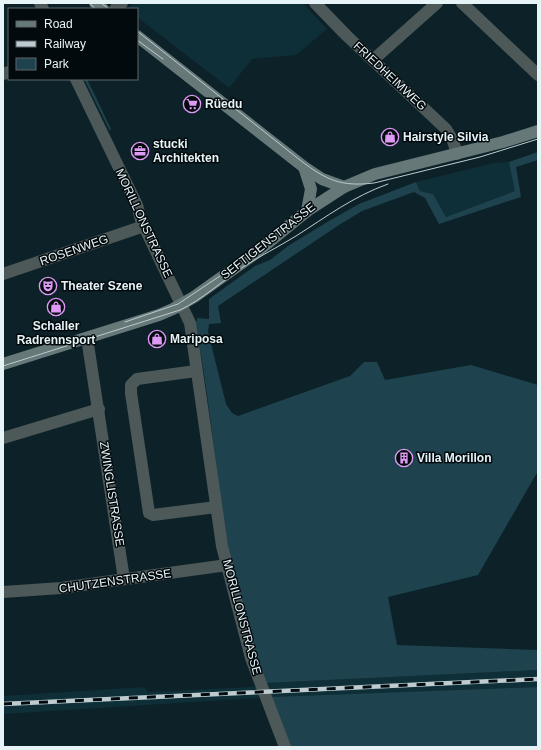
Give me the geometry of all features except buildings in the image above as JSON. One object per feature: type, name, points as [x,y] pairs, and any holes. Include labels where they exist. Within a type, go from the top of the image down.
[{"type":"main road","points":[[138,37],[304,167],[322,179],[344,187]]},
{"type":"main road","name":"SEFTIGENSTRASSE","points":[[3,364],[159,315],[182,304],[253,255],[307,211],[344,187],[374,174],[503,142],[538,131]]},
{"type":"main road","points":[[304,167],[311,189],[307,211]]},
{"type":"street","name":"FRIEDHEIMWEG","points":[[315,3],[447,131],[453,141],[457,154]]},
{"type":"street","points":[[373,60],[437,3]]},
{"type":"street","points":[[462,3],[538,75]]},
{"type":"street","name":"MORILLONSTRASSE","points":[[76,80],[137,204],[144,226],[190,323],[216,507],[227,565],[251,658],[285,747]]},
{"type":"street","name":"ROSENWEG","points":[[3,274],[144,226]]},
{"type":"street","name":"ZWINGLISTRASSE","points":[[87,338],[124,579]]},
{"type":"street","points":[[196,371],[140,379],[133,382],[130,390],[135,424],[148,511],[150,515],[216,507]]},
{"type":"street","points":[[3,438],[99,409]]},
{"type":"street","name":"CHUTZENSTRASSE","points":[[3,592],[61,588],[227,565]]},
{"type":"shaded area","points":[[134,3],[303,3],[327,29],[296,55],[252,59],[229,88],[138,18],[138,8],[129,7]]},
{"type":"shaded area","points":[[509,162],[516,191],[446,217],[433,194],[420,191],[416,182],[494,163]]},
{"type":"shaded area","points":[[538,670],[538,687],[271,697],[3,714],[3,696],[145,687],[148,692],[252,687],[266,683]]},
{"type":"green space","points":[[84,80],[87,80],[111,129],[110,131]]},
{"type":"green space","points":[[538,152],[538,160],[516,167],[521,197],[439,224],[425,198],[414,192],[362,211],[218,306],[221,323],[209,324],[208,332],[226,404],[232,413],[238,416],[350,376],[364,362],[377,362],[385,380],[471,365],[538,385],[538,471],[478,575],[388,597],[397,645],[538,650],[538,670],[266,683],[242,609],[231,563],[221,503],[201,352],[195,322],[197,321],[197,318],[209,319],[209,299],[255,266],[270,260],[288,246],[359,204],[416,182],[420,191],[433,194],[446,217],[515,191],[509,162]]},
{"type":"green space","points":[[538,687],[538,747],[291,747],[271,697]]},
{"type":"tram line","points":[[89,3],[95,8]]},
{"type":"tram line","points":[[101,3],[108,8]]},
{"type":"tram line","points":[[138,32],[300,160],[318,173],[343,183],[374,183],[480,157],[538,139]]},
{"type":"tram line","points":[[138,41],[163,59]]},
{"type":"tram line","points":[[3,366],[180,310],[205,295],[243,267],[296,236],[340,207],[388,184]]},
{"type":"tram line","points":[[125,322],[178,304],[223,274]]},
{"type":"railway","points":[[3,704],[538,679]]},
{"type":"place","name":"Rüedu","points":[[192,104]]},
{"type":"place","name":"Hairstyle Silvia","points":[[390,137]]},
{"type":"place","name":"stucki Architekten","points":[[140,151]]},
{"type":"place","name":"Theater Szene","points":[[48,286]]},
{"type":"place","name":"Schaller Radrennsport","points":[[56,307]]},
{"type":"place","name":"Mariposa","points":[[157,339]]},
{"type":"place","name":"Villa Morillon","points":[[404,458]]}]
